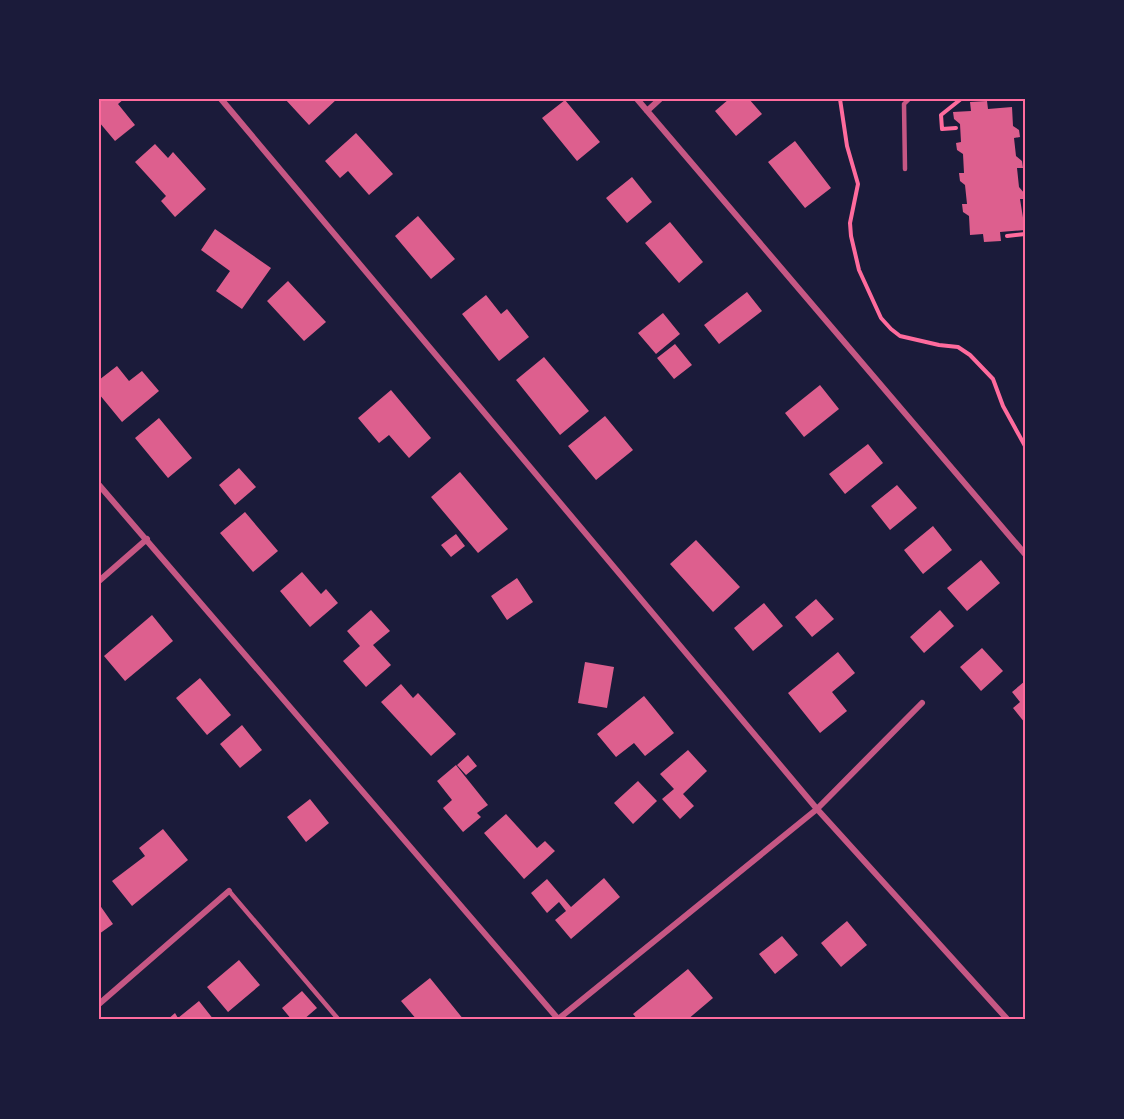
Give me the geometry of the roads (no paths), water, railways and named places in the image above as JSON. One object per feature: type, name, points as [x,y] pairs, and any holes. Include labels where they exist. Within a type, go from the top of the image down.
[{"type":"street","points":[[221,99],[817,809],[1008,1020]]},
{"type":"street","points":[[637,99],[1025,555]]},
{"type":"street","points":[[647,111],[660,99]]},
{"type":"street","points":[[99,485],[558,1020],[817,809],[922,703]]},
{"type":"street","points":[[99,581],[147,539]]},
{"type":"street","points":[[99,1004],[229,891]]},
{"type":"lane","points":[[905,169],[904,104],[909,99]]},
{"type":"lane","points":[[229,891],[339,1020]]}]
